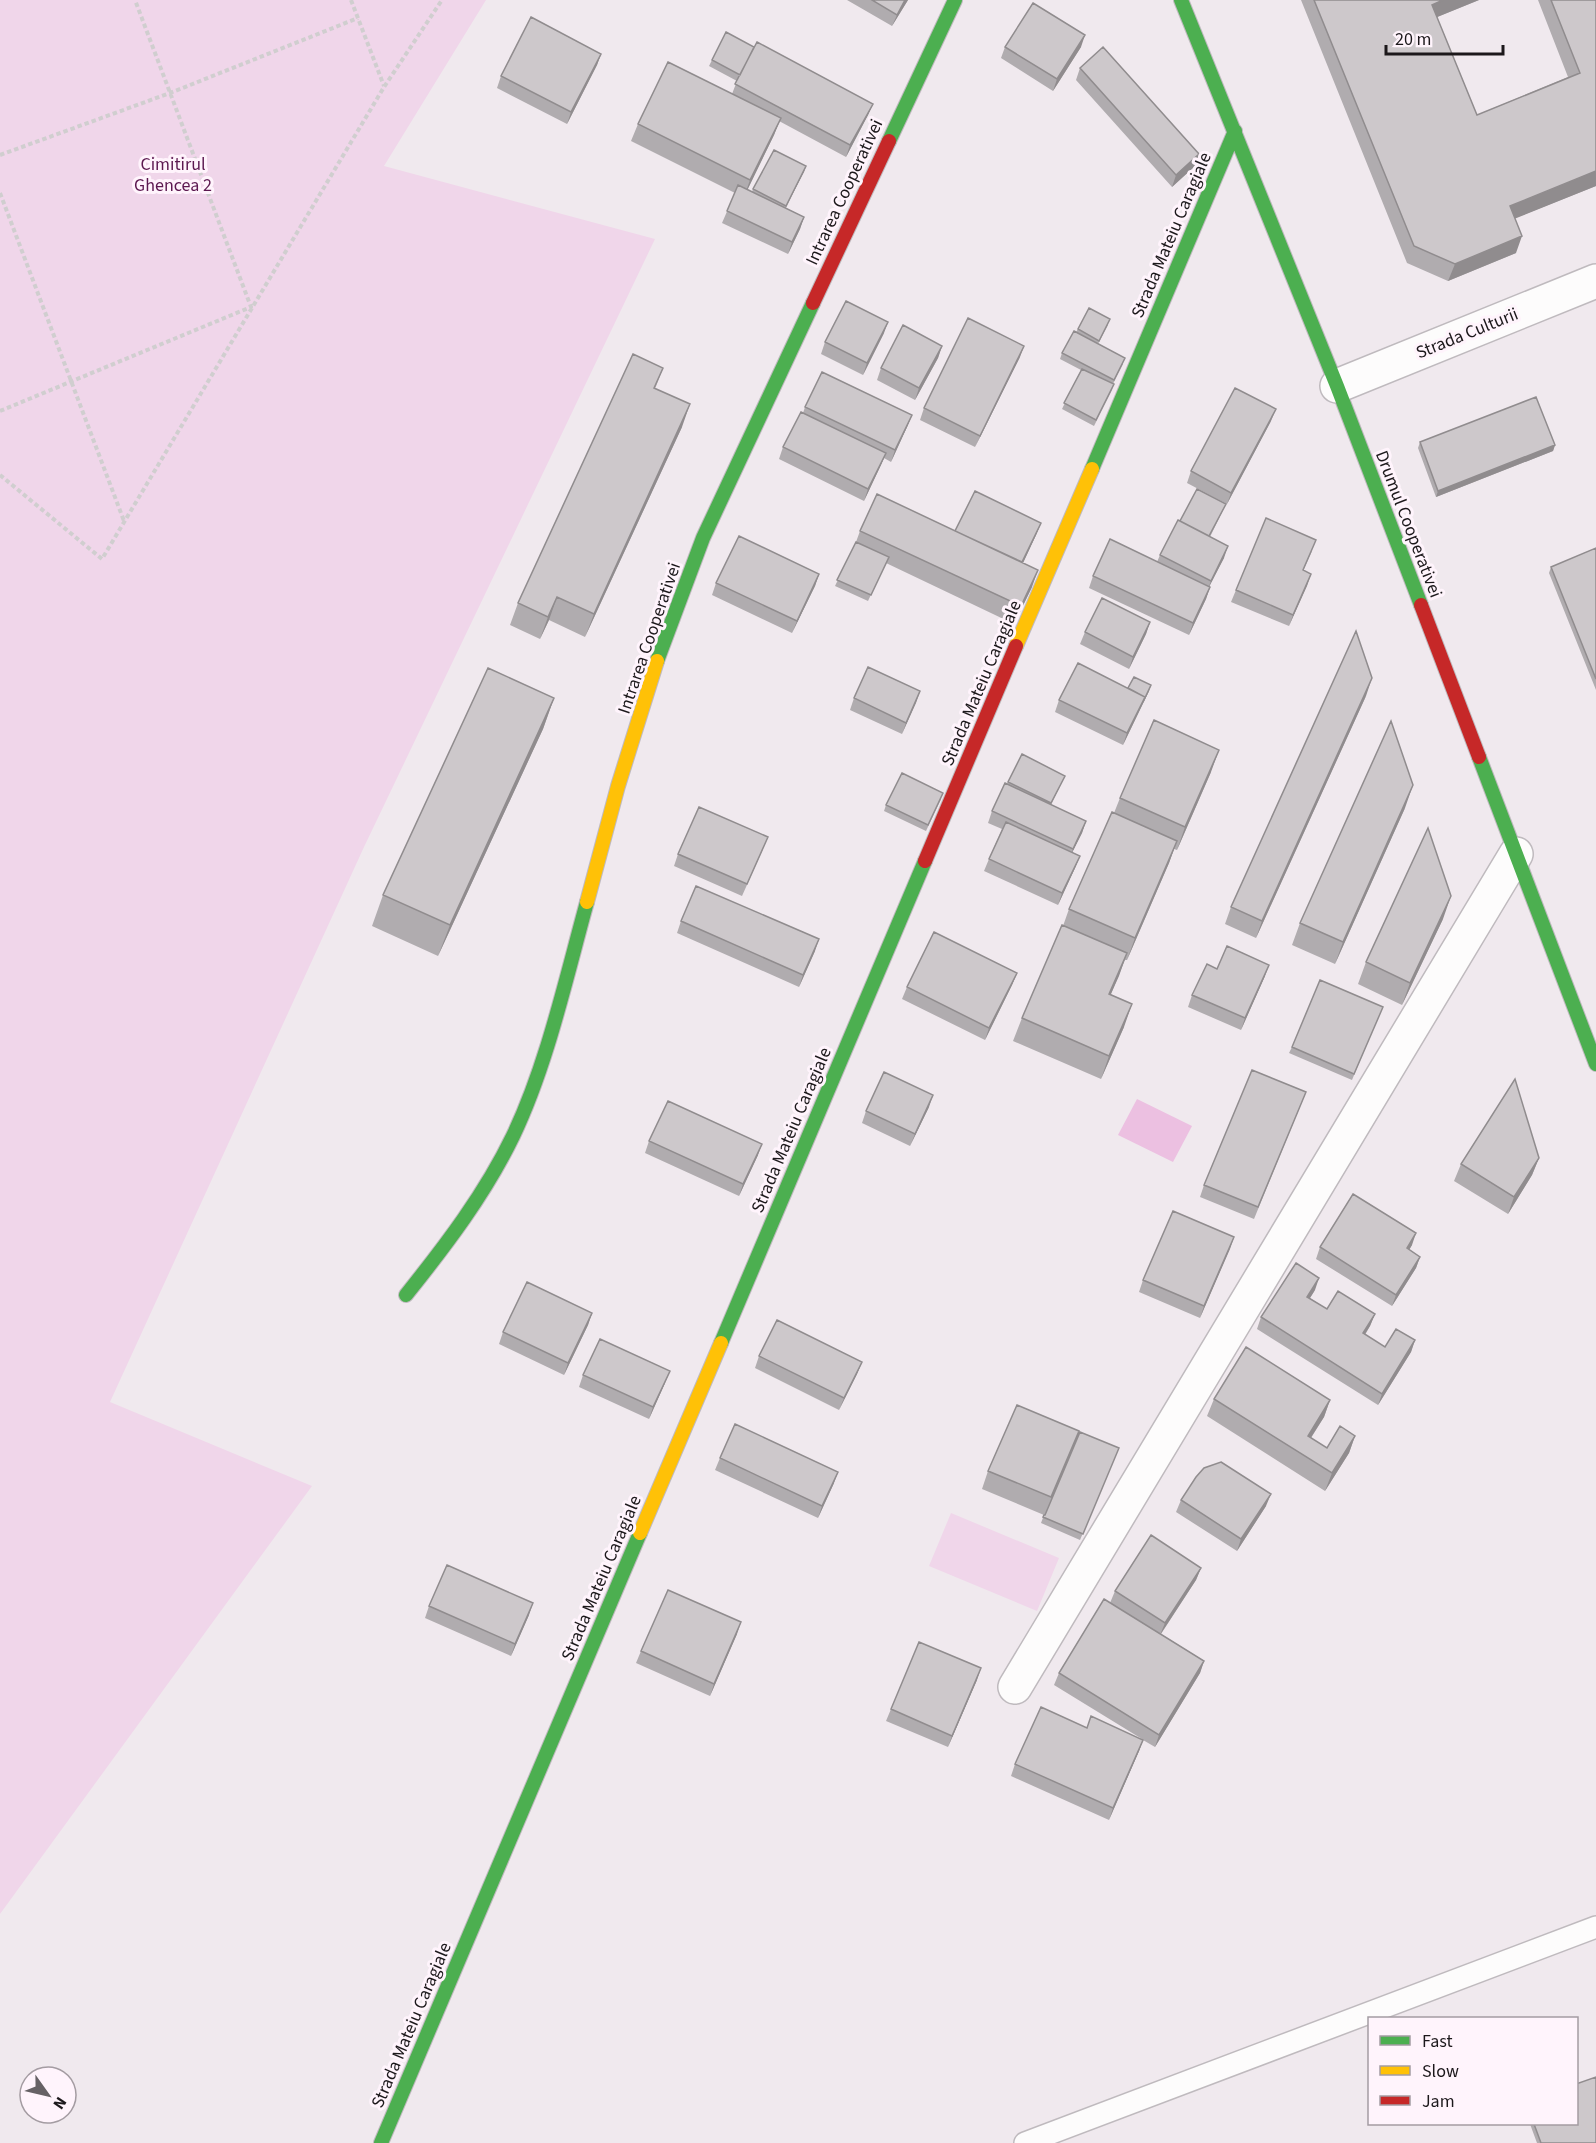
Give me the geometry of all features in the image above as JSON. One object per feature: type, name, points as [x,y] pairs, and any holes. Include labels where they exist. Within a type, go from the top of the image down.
[{"type":"street","name":"Intrarea Cooperativei","points":[[406,1295],[482,1194],[513,1136],[536,1078],[618,786],[656,664],[703,538],[955,0]]},
{"type":"street","name":"Drumul Cooperativei","points":[[1181,0],[1337,386],[1596,1064]]},
{"type":"street","name":"Strada Mateiu Caragiale","points":[[381,2143],[1235,131]]},
{"type":"street","name":"Strada Culturii","points":[[1337,386],[1596,281]]},
{"type":"street","points":[[1015,1687],[1516,854]]},
{"type":"lane","points":[[1025,2143],[1596,1927]]},
{"type":"path","points":[[135,0],[251,307]]},
{"type":"path","points":[[351,0],[384,87]]},
{"type":"path","points":[[0,475],[102,559],[384,87],[442,0]]},
{"type":"path","points":[[0,155],[170,93],[358,18]]},
{"type":"path","points":[[0,193],[124,521]]},
{"type":"path","points":[[0,411],[251,307]]},
{"type":"green space","name":"Cimitirul Ghencea 2","points":[[0,0],[486,0],[384,166],[655,239],[364,847],[110,1402],[312,1486],[0,1914]]},
{"type":"green space","points":[[951,1513],[1059,1558],[1037,1611],[929,1566]]},
{"type":"shaded area","points":[[1137,1099],[1192,1126],[1173,1162],[1118,1135]]},
{"type":"building","points":[[872,0],[905,0],[897,15]]},
{"type":"building","points":[[1314,0],[1443,0],[1432,5],[1477,115],[1580,73],[1551,0],[1596,0],[1596,171],[1510,206],[1522,236],[1455,264],[1414,246]]},
{"type":"building","points":[[1033,3],[1085,35],[1057,79],[1005,47]]},
{"type":"building","points":[[531,17],[601,54],[571,112],[501,76]]},
{"type":"building","points":[[726,32],[754,47],[740,75],[712,60]]},
{"type":"building","points":[[757,42],[873,104],[850,145],[735,84]]},
{"type":"building","points":[[1103,47],[1199,154],[1176,175],[1080,68]]},
{"type":"building","points":[[668,62],[781,118],[750,180],[638,124]]},
{"type":"building","points":[[774,150],[806,166],[786,206],[753,189]]},
{"type":"building","points":[[738,185],[804,217],[792,242],[727,211]]},
{"type":"building","points":[[846,301],[888,322],[867,363],[825,342]]},
{"type":"building","points":[[1089,308],[1110,319],[1099,341],[1078,329]]},
{"type":"building","points":[[968,318],[1024,346],[980,436],[924,408]]},
{"type":"building","points":[[903,325],[942,346],[919,388],[881,368]]},
{"type":"building","points":[[1074,331],[1125,358],[1114,380],[1062,353]]},
{"type":"building","points":[[633,354],[663,368],[654,388],[690,404],[594,614],[557,597],[548,617],[518,603]]},
{"type":"building","points":[[1082,369],[1114,384],[1096,420],[1064,403]]},
{"type":"building","points":[[822,372],[912,415],[895,450],[805,407]]},
{"type":"building","points":[[1235,388],[1276,409],[1231,493],[1191,471]]},
{"type":"building","points":[[1536,397],[1555,445],[1438,491],[1420,442]]},
{"type":"building","points":[[801,412],[886,453],[868,489],[783,447]]},
{"type":"building","points":[[1197,489],[1226,504],[1209,536],[1180,521]]},
{"type":"building","points":[[975,491],[1041,523],[1022,562],[955,531]]},
{"type":"building","points":[[877,494],[1038,570],[1021,606],[860,531]]},
{"type":"building","points":[[1266,518],[1316,540],[1303,570],[1311,574],[1293,615],[1236,590]]},
{"type":"building","points":[[1178,520],[1228,546],[1211,581],[1160,555]]},
{"type":"building","points":[[739,536],[819,574],[797,621],[716,583]]},
{"type":"building","points":[[1110,539],[1210,587],[1193,623],[1093,576]]},
{"type":"building","points":[[856,542],[889,557],[871,595],[837,580]]},
{"type":"building","points":[[1596,548],[1596,679],[1551,567]]},
{"type":"building","points":[[1102,598],[1150,622],[1133,657],[1085,632]]},
{"type":"building","points":[[1356,631],[1372,678],[1262,921],[1231,907]]},
{"type":"building","points":[[1078,663],[1145,697],[1127,733],[1059,700]]},
{"type":"building","points":[[868,667],[920,691],[906,723],[854,698]]},
{"type":"building","points":[[488,668],[554,698],[450,925],[383,895]]},
{"type":"building","points":[[1134,677],[1151,685],[1143,702],[1145,697],[1128,688]]},
{"type":"building","points":[[1154,720],[1219,750],[1185,827],[1120,798]]},
{"type":"building","points":[[1391,721],[1413,785],[1343,942],[1300,923]]},
{"type":"building","points":[[1022,754],[1065,776],[1051,803],[1008,782]]},
{"type":"building","points":[[902,773],[943,793],[928,825],[886,805]]},
{"type":"building","points":[[1005,783],[1086,821],[1073,849],[992,811]]},
{"type":"building","points":[[699,807],[768,837],[747,884],[678,854]]},
{"type":"building","points":[[1112,812],[1177,841],[1135,938],[1069,909]]},
{"type":"building","points":[[1006,822],[1080,856],[1062,893],[989,859]]},
{"type":"building","points":[[1428,828],[1451,896],[1410,983],[1366,962]]},
{"type":"building","points":[[696,886],[819,939],[803,975],[681,921]]},
{"type":"building","points":[[1062,925],[1127,953],[1109,994],[1132,1004],[1109,1056],[1022,1018]]},
{"type":"building","points":[[934,932],[1017,973],[989,1028],[907,987]]},
{"type":"building","points":[[1227,946],[1269,965],[1245,1018],[1192,995],[1207,964],[1217,969]]},
{"type":"building","points":[[1320,980],[1383,1007],[1354,1074],[1292,1047]]},
{"type":"building","points":[[1252,1070],[1306,1092],[1258,1207],[1204,1185]]},
{"type":"building","points":[[884,1072],[933,1095],[915,1134],[866,1111]]},
{"type":"building","points":[[1515,1079],[1539,1158],[1514,1197],[1461,1164]]},
{"type":"building","points":[[668,1101],[762,1144],[743,1184],[649,1141]]},
{"type":"building","points":[[1353,1194],[1416,1233],[1407,1248],[1420,1257],[1396,1295],[1320,1247]]},
{"type":"building","points":[[1173,1211],[1234,1237],[1204,1306],[1143,1280]]},
{"type":"building","points":[[1296,1263],[1319,1278],[1307,1297],[1327,1309],[1338,1291],[1375,1314],[1363,1333],[1385,1347],[1396,1329],[1415,1340],[1382,1394],[1261,1317]]},
{"type":"building","points":[[527,1282],[592,1313],[568,1363],[503,1332]]},
{"type":"building","points":[[777,1320],[862,1362],[844,1398],[759,1356]]},
{"type":"building","points":[[600,1339],[670,1371],[653,1407],[583,1375]]},
{"type":"building","points":[[1246,1347],[1330,1400],[1308,1436],[1327,1448],[1340,1426],[1355,1436],[1332,1473],[1214,1399]]},
{"type":"building","points":[[1017,1405],[1079,1431],[1051,1497],[988,1471]]},
{"type":"building","points":[[735,1424],[838,1472],[822,1506],[720,1458]]},
{"type":"building","points":[[1080,1432],[1119,1448],[1083,1534],[1043,1517]]},
{"type":"building","points":[[1221,1462],[1271,1494],[1241,1539],[1181,1500],[1204,1468]]},
{"type":"building","points":[[1151,1535],[1201,1568],[1165,1623],[1115,1591]]},
{"type":"building","points":[[447,1565],[533,1603],[515,1644],[429,1606]]},
{"type":"building","points":[[668,1590],[741,1622],[714,1684],[641,1651]]},
{"type":"building","points":[[1104,1599],[1204,1661],[1159,1735],[1059,1673]]},
{"type":"building","points":[[919,1642],[981,1668],[952,1736],[891,1709]]},
{"type":"building","points":[[1041,1707],[1087,1728],[1091,1716],[1143,1740],[1113,1808],[1015,1764]]},
{"type":"building","points":[[1596,2077],[1596,2143],[1541,2143],[1534,2125],[1578,2125],[1578,2083]]},
{"type":"traffic: fast","points":[[889,141],[955,0]]},
{"type":"traffic: fast","points":[[1181,0],[1337,386],[1421,605]]},
{"type":"traffic: fast","points":[[1092,469],[1235,131]]},
{"type":"traffic: fast","points":[[657,661],[703,538],[813,303]]},
{"type":"traffic: fast","points":[[1479,757],[1596,1064]]},
{"type":"traffic: fast","points":[[721,1343],[925,861]]},
{"type":"traffic: fast","points":[[406,1295],[477,1199],[513,1136],[546,1051],[587,902]]},
{"type":"traffic: fast","points":[[381,2143],[640,1533]]},
{"type":"traffic: slow","points":[[1016,646],[1092,469]]},
{"type":"traffic: slow","points":[[587,902],[618,786],[657,661]]},
{"type":"traffic: slow","points":[[640,1533],[721,1343]]},
{"type":"traffic: jam","points":[[813,303],[889,141]]},
{"type":"traffic: jam","points":[[1421,605],[1479,757]]},
{"type":"traffic: jam","points":[[925,861],[1016,646]]}]
